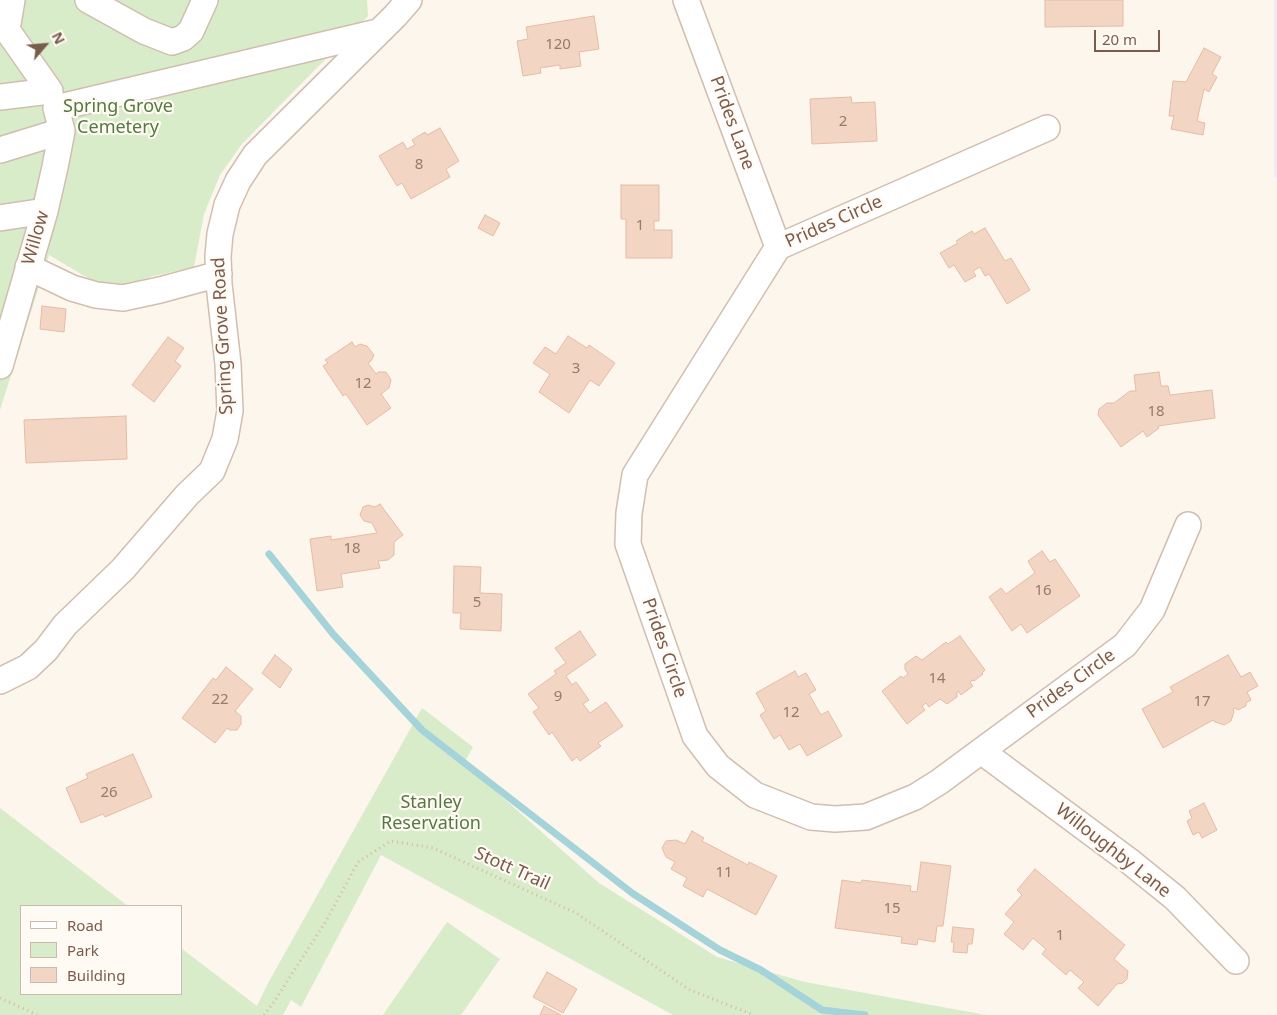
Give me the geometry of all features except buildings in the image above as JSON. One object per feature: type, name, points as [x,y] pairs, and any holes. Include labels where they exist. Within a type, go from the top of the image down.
[{"type":"street","points":[[12,0],[4,29],[56,110]]},
{"type":"street","points":[[88,0],[144,31],[172,42],[183,38],[191,30],[205,0]]},
{"type":"street","name":"Spring Grove Road","points":[[0,681],[28,667],[46,650],[65,625],[123,569],[187,495],[212,471],[225,439],[230,411],[228,364],[219,274],[220,234],[227,205],[238,181],[255,156],[409,0]]},
{"type":"street","name":"Prides Lane","points":[[686,0],[778,247]]},
{"type":"street","points":[[0,150],[56,110],[378,32]]},
{"type":"street","points":[[0,97],[56,110]]},
{"type":"street","name":"Willow","points":[[0,366],[44,211],[56,110]]},
{"type":"street","name":"Prides Circle","points":[[1047,128],[778,247],[635,475],[629,513],[628,544],[695,736],[718,766],[755,795],[811,817],[835,819],[866,817],[915,797],[1125,645],[1152,610],[1188,525]]},
{"type":"street","points":[[0,218],[44,211]]},
{"type":"street","points":[[28,267],[72,288],[96,295],[122,298],[219,274]]},
{"type":"street","name":"Willoughby Lane","points":[[981,750],[1128,860],[1175,898],[1236,961]]},
{"type":"path","name":"Stott Trail","points":[[264,1015],[326,922],[358,862],[391,841],[433,848],[576,913],[690,990],[754,1015]]},
{"type":"path","points":[[0,998],[37,1015]]},
{"type":"shaded area","points":[[1274,0],[1277,0],[1277,179],[1274,174]]},
{"type":"green space","name":"Spring Grove Cemetery","points":[[0,0],[367,0],[368,16],[242,144],[220,175],[204,214],[194,267],[154,276],[116,288],[93,281],[49,255],[0,410]]},
{"type":"green space","name":"Stanley Reservation","points":[[422,708],[473,747],[464,763],[599,883],[717,957],[805,982],[986,1015],[673,1015],[381,855],[301,1007],[291,1000],[283,1015],[0,1015],[0,808],[127,905],[20,905],[20,995],[182,995],[182,949],[257,1006]]},
{"type":"green space","points":[[447,922],[500,959],[461,1015],[383,1015]]},
{"type":"waterway","points":[[269,554],[333,634],[422,730],[632,893],[720,950],[761,970],[822,1010],[865,1015]]}]
